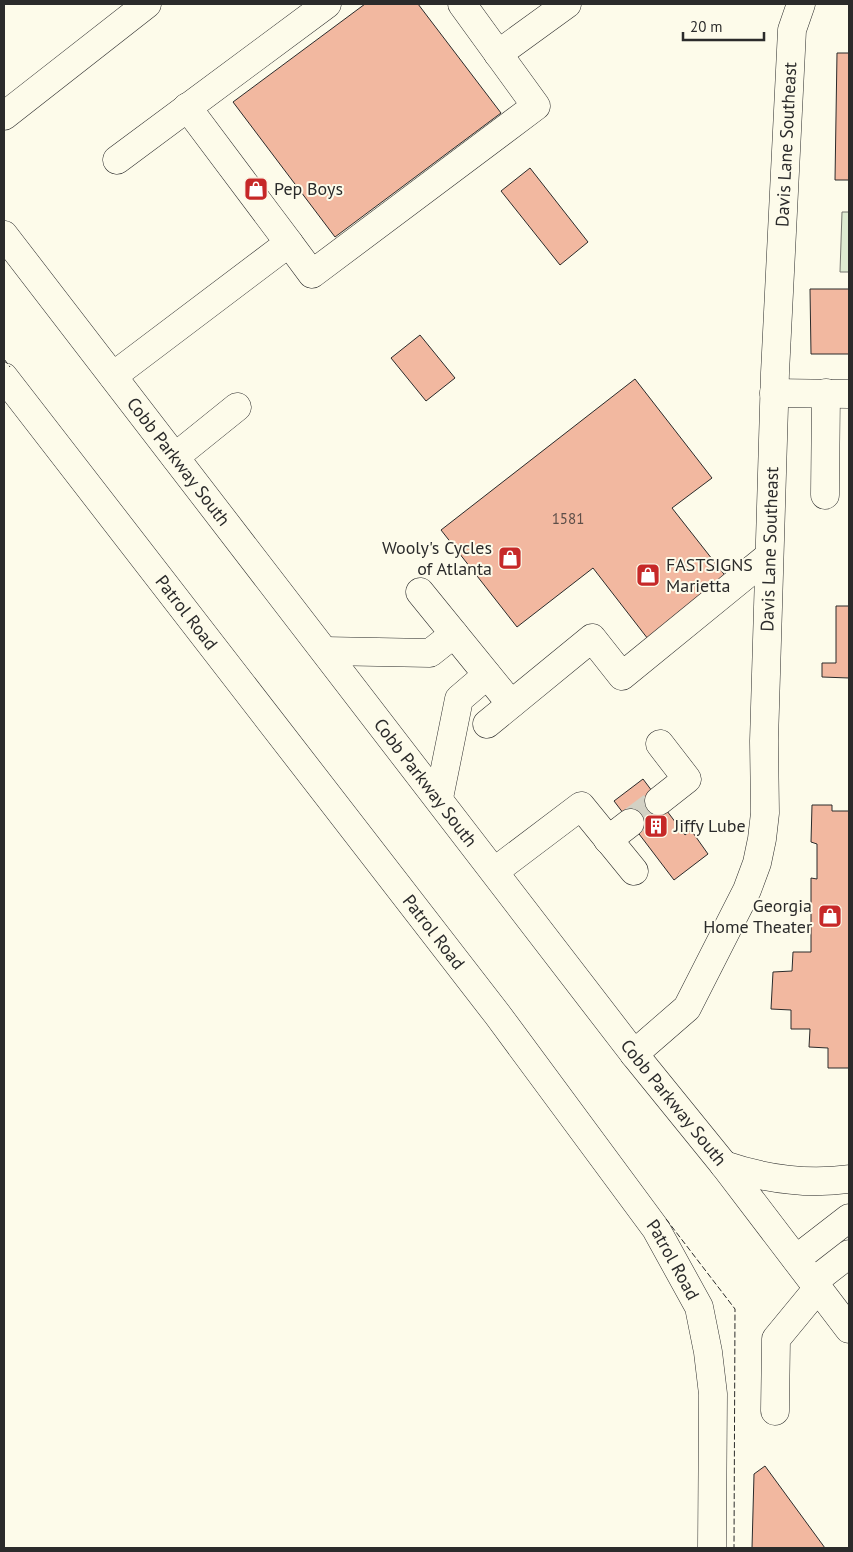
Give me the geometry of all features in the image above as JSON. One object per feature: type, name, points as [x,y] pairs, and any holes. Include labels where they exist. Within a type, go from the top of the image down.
[{"type":"street","points":[[4,116],[147,4]]},
{"type":"street","points":[[117,160],[327,4]]},
{"type":"street","points":[[187,107],[312,274],[536,106],[462,4]]},
{"type":"street","points":[[498,54],[567,4]]},
{"type":"street","name":"Davis Lane Southeast","points":[[634,1054],[687,1008],[731,924],[758,863],[765,813],[764,741],[774,393],[792,30],[802,4]]},
{"type":"street","name":"Cobb Parkway South","points":[[4,235],[634,1054],[724,1165],[849,1329]]},
{"type":"street","points":[[113,376],[289,243]]},
{"type":"street","name":"Patrol Road","points":[[4,378],[484,998],[656,1229],[699,1307],[708,1352],[713,1394],[712,1548]]},
{"type":"street","points":[[774,393],[838,393],[824,495]]},
{"type":"street","points":[[175,457],[237,407]]},
{"type":"street","points":[[487,724],[592,638],[622,676],[770,556]]},
{"type":"street","points":[[420,592],[511,704]]},
{"type":"street","points":[[325,651],[430,653],[454,634]]},
{"type":"street","points":[[438,798],[459,699],[487,675]]},
{"type":"street","points":[[659,800],[687,779],[660,744]]},
{"type":"street","points":[[495,871],[581,806],[634,871]]},
{"type":"street","points":[[608,840],[630,822]]},
{"type":"street","points":[[724,1165],[770,1178],[792,1181],[849,1179]]},
{"type":"street","points":[[796,1260],[849,1218]]},
{"type":"street","points":[[775,1411],[776,1340],[816,1285],[849,1254]]},
{"type":"green space","points":[[842,212],[849,212],[849,272],[840,272]]},
{"type":"building","points":[[365,4],[418,4],[501,113],[335,237],[233,102]]},
{"type":"building","points":[[837,53],[849,53],[849,180],[835,180]]},
{"type":"building","points":[[530,168],[588,242],[560,265],[501,191]]},
{"type":"building","points":[[810,289],[849,289],[849,354],[811,354]]},
{"type":"building","points":[[420,335],[455,378],[426,401],[391,358]]},
{"type":"building","points":[[635,379],[712,478],[672,508],[727,578],[648,639],[593,568],[517,627],[441,530]]},
{"type":"building","points":[[836,606],[849,606],[849,678],[822,677],[822,663],[836,663]]},
{"type":"building","name":"Jiffy Lube","points":[[643,779],[685,835],[691,830],[708,854],[674,880],[614,801]]},
{"type":"building","name":"Georgia Home Theater","points":[[812,805],[832,805],[832,811],[849,811],[849,1068],[828,1068],[828,1048],[809,1047],[810,1029],[791,1029],[791,1010],[771,1009],[773,972],[792,971],[793,952],[811,952],[811,878],[817,879],[817,844],[811,842]]},
{"type":"building","points":[[765,1466],[825,1548],[752,1548],[754,1474]]},
{"type":"tunnel","points":[[630,823],[659,801]]},
{"type":"fence","points":[[4,359],[10,367]]},
{"type":"fence","points":[[666,1219],[735,1309],[734,1548]]},
{"type":"place","name":"Pep Boys","points":[[256,189]]},
{"type":"place","name":"Wooly's Cycles of Atlanta","points":[[510,558]]},
{"type":"place","name":"FASTSIGNS Marietta","points":[[648,575]]},
{"type":"place","name":"Jiffy Lube","points":[[656,826]]},
{"type":"place","name":"Georgia Home Theater","points":[[830,916]]}]
